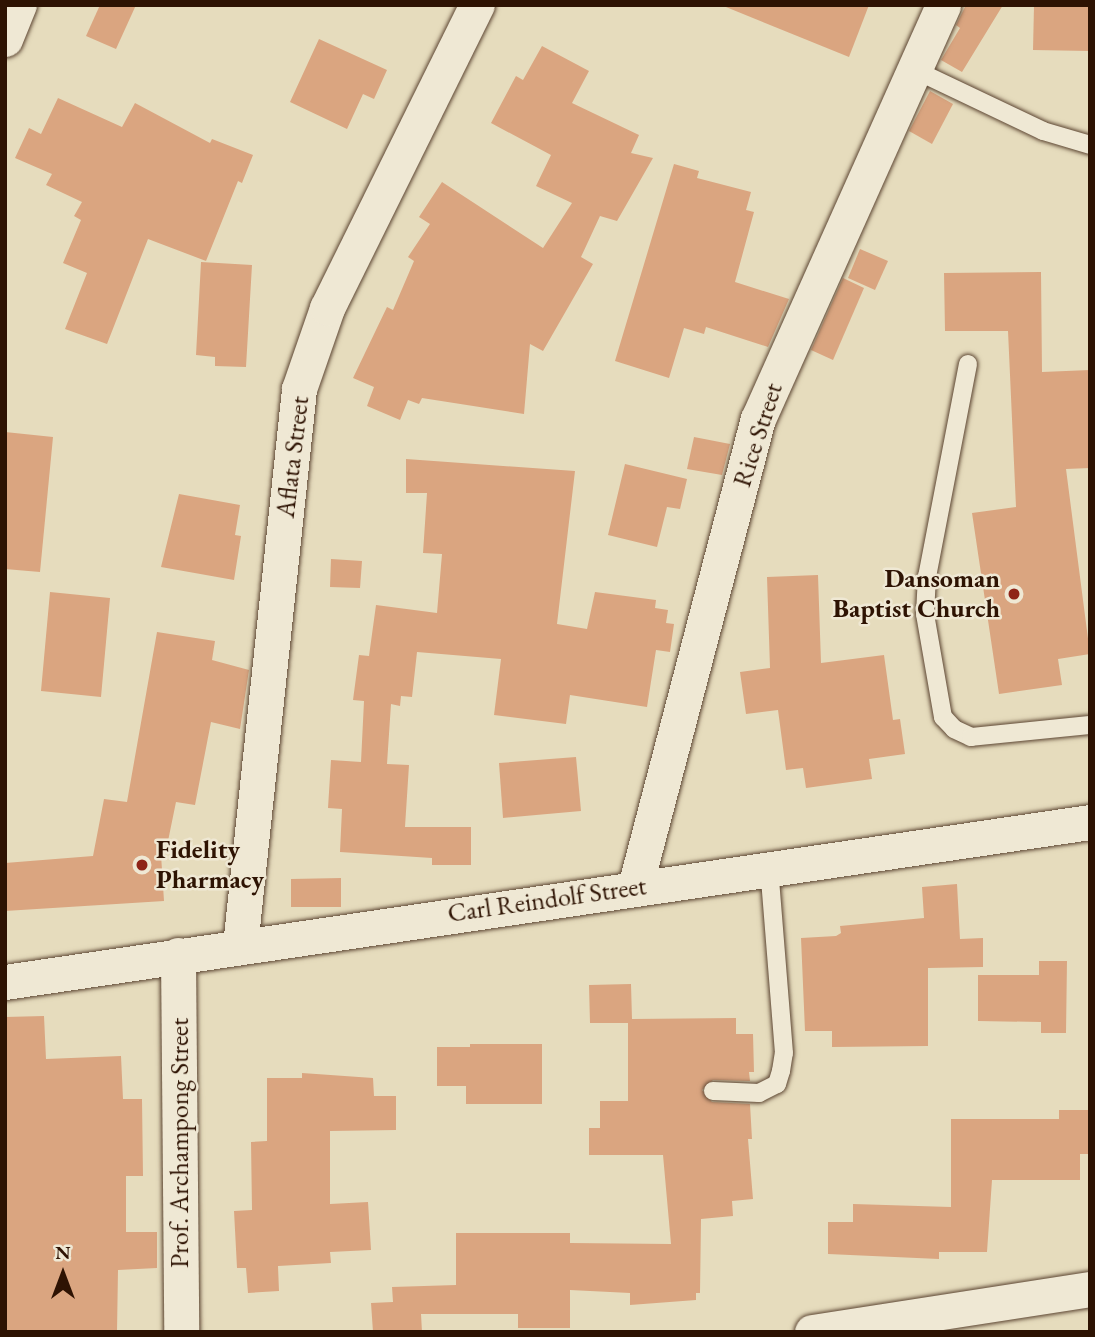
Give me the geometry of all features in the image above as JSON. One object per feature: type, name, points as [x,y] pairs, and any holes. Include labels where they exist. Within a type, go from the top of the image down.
[{"type":"street","points":[[5,38],[19,5]]},
{"type":"street","name":"Aflata Street","points":[[240,946],[299,388],[327,308],[477,5]]},
{"type":"street","name":"Rice Street","points":[[635,887],[758,419],[943,5]]},
{"type":"street","name":"Carl Reindolf Street","points":[[5,982],[769,867],[1090,822]]},
{"type":"street","name":"Prof. Archampong Street","points":[[178,955],[181,1332]]},
{"type":"street","points":[[812,1332],[1090,1289]]},
{"type":"lane","points":[[913,69],[1043,131],[1090,145]]},
{"type":"lane","points":[[968,365],[927,576],[925,614],[943,717],[954,729],[971,737],[1090,725]]},
{"type":"lane","points":[[713,1091],[760,1093],[777,1084],[782,1071],[784,1053],[769,867]]},
{"type":"building","points":[[100,5],[136,5],[116,49],[86,36]]},
{"type":"building","points":[[721,5],[869,5],[849,57]]},
{"type":"building","points":[[966,5],[1003,5],[962,72],[941,60],[960,28],[956,25]]},
{"type":"building","points":[[1034,6],[1090,7],[1090,51],[1033,50]]},
{"type":"building","points":[[319,39],[387,70],[374,99],[363,94],[347,129],[290,102]]},
{"type":"building","points":[[542,46],[589,71],[572,103],[639,135],[631,153],[653,158],[617,221],[600,216],[581,257],[593,264],[543,351],[530,344],[524,414],[422,398],[419,404],[408,400],[400,420],[367,406],[374,387],[353,378],[387,307],[393,310],[414,261],[408,257],[430,224],[419,217],[442,182],[543,248],[572,203],[536,186],[551,155],[491,123],[516,76],[523,80]]},
{"type":"building","points":[[930,91],[953,104],[932,144],[909,131]]},
{"type":"building","points":[[58,98],[122,127],[135,103],[210,143],[212,139],[253,155],[242,183],[238,181],[206,261],[148,239],[107,344],[65,329],[87,273],[63,263],[81,220],[74,216],[82,202],[46,185],[52,174],[15,158],[29,128],[41,134]]},
{"type":"building","points":[[674,164],[699,171],[697,178],[751,192],[746,210],[754,212],[735,282],[789,299],[768,347],[706,327],[704,334],[684,328],[669,378],[615,361]]},
{"type":"building","points":[[860,249],[888,261],[875,290],[848,278]]},
{"type":"building","points":[[201,262],[252,265],[246,367],[215,366],[215,357],[196,355]]},
{"type":"building","points":[[1041,272],[1042,372],[1090,370],[1090,468],[1066,469],[1090,654],[1058,659],[1062,685],[999,694],[972,513],[1016,507],[1008,331],[945,331],[944,273]]},
{"type":"building","points":[[843,278],[864,288],[833,360],[811,350]]},
{"type":"building","points":[[5,432],[53,437],[40,572],[5,569]]},
{"type":"building","points":[[694,437],[730,444],[722,475],[687,469]]},
{"type":"building","points":[[406,459],[575,471],[557,624],[587,629],[595,592],[656,600],[655,608],[668,610],[666,623],[674,624],[670,652],[656,650],[647,707],[570,695],[566,724],[494,715],[501,659],[417,652],[412,697],[401,696],[400,706],[391,704],[387,764],[409,765],[405,827],[471,827],[471,865],[432,865],[432,858],[340,852],[342,809],[328,808],[331,760],[361,762],[364,701],[353,700],[359,655],[369,656],[376,605],[437,613],[442,554],[423,553],[427,493],[406,493]]},
{"type":"building","points":[[625,464],[687,479],[680,509],[667,507],[657,547],[608,535]]},
{"type":"building","points":[[179,494],[240,505],[235,535],[241,536],[234,580],[161,567]]},
{"type":"building","points":[[331,559],[362,561],[360,588],[330,587]]},
{"type":"building","points":[[818,575],[821,663],[884,655],[893,720],[900,719],[905,754],[869,759],[872,779],[806,788],[803,768],[786,770],[778,710],[746,714],[740,672],[770,668],[767,577]]},
{"type":"building","points":[[50,592],[110,598],[101,697],[41,691]]},
{"type":"building","points":[[157,632],[215,641],[212,660],[249,670],[240,729],[211,722],[195,805],[176,802],[168,841],[160,839],[164,901],[5,911],[5,863],[93,856],[104,799],[127,802]]},
{"type":"building","points":[[576,757],[581,811],[503,818],[499,763]]},
{"type":"building","points":[[341,878],[341,907],[291,907],[291,879]]},
{"type":"building","points":[[957,884],[960,939],[983,938],[983,967],[928,968],[928,1046],[832,1047],[832,1031],[805,1031],[801,938],[836,936],[841,933],[840,926],[924,918],[922,887]]},
{"type":"building","points":[[1039,961],[1067,961],[1066,1033],[1041,1033],[1041,1022],[978,1021],[978,975],[1039,975]]},
{"type":"building","points":[[631,984],[632,1019],[736,1018],[736,1034],[753,1034],[754,1072],[749,1072],[750,1081],[713,1080],[702,1090],[712,1102],[750,1104],[752,1139],[748,1139],[753,1199],[732,1201],[733,1216],[701,1219],[700,1293],[696,1293],[696,1300],[630,1305],[630,1293],[570,1290],[570,1328],[518,1328],[518,1314],[421,1314],[422,1332],[373,1332],[371,1303],[393,1302],[392,1287],[456,1285],[456,1233],[570,1233],[570,1243],[671,1244],[663,1155],[589,1155],[589,1128],[600,1128],[600,1101],[628,1101],[628,1023],[590,1023],[589,985]]},
{"type":"building","points":[[44,1016],[46,1059],[121,1056],[123,1099],[142,1099],[143,1176],[126,1176],[126,1232],[157,1232],[157,1268],[118,1270],[117,1332],[7,1332],[5,1017]]},
{"type":"building","points":[[470,1044],[542,1044],[542,1104],[466,1104],[466,1086],[437,1086],[437,1047],[470,1047]]},
{"type":"building","points":[[302,1073],[373,1078],[374,1096],[396,1096],[396,1130],[330,1131],[330,1204],[368,1202],[371,1250],[330,1252],[331,1263],[278,1266],[279,1291],[248,1293],[246,1268],[237,1268],[234,1211],[252,1210],[251,1142],[267,1141],[267,1078],[302,1078]]},
{"type":"building","points":[[1059,1110],[1090,1110],[1090,1154],[1080,1154],[1080,1180],[992,1180],[987,1252],[939,1252],[939,1259],[828,1254],[828,1222],[853,1222],[853,1204],[951,1207],[951,1119],[1059,1119]]},
{"type":"place","name":"Dansoman Baptist Church","points":[[1014,594]]},
{"type":"place","name":"Fidelity Pharmacy","points":[[142,865]]}]
